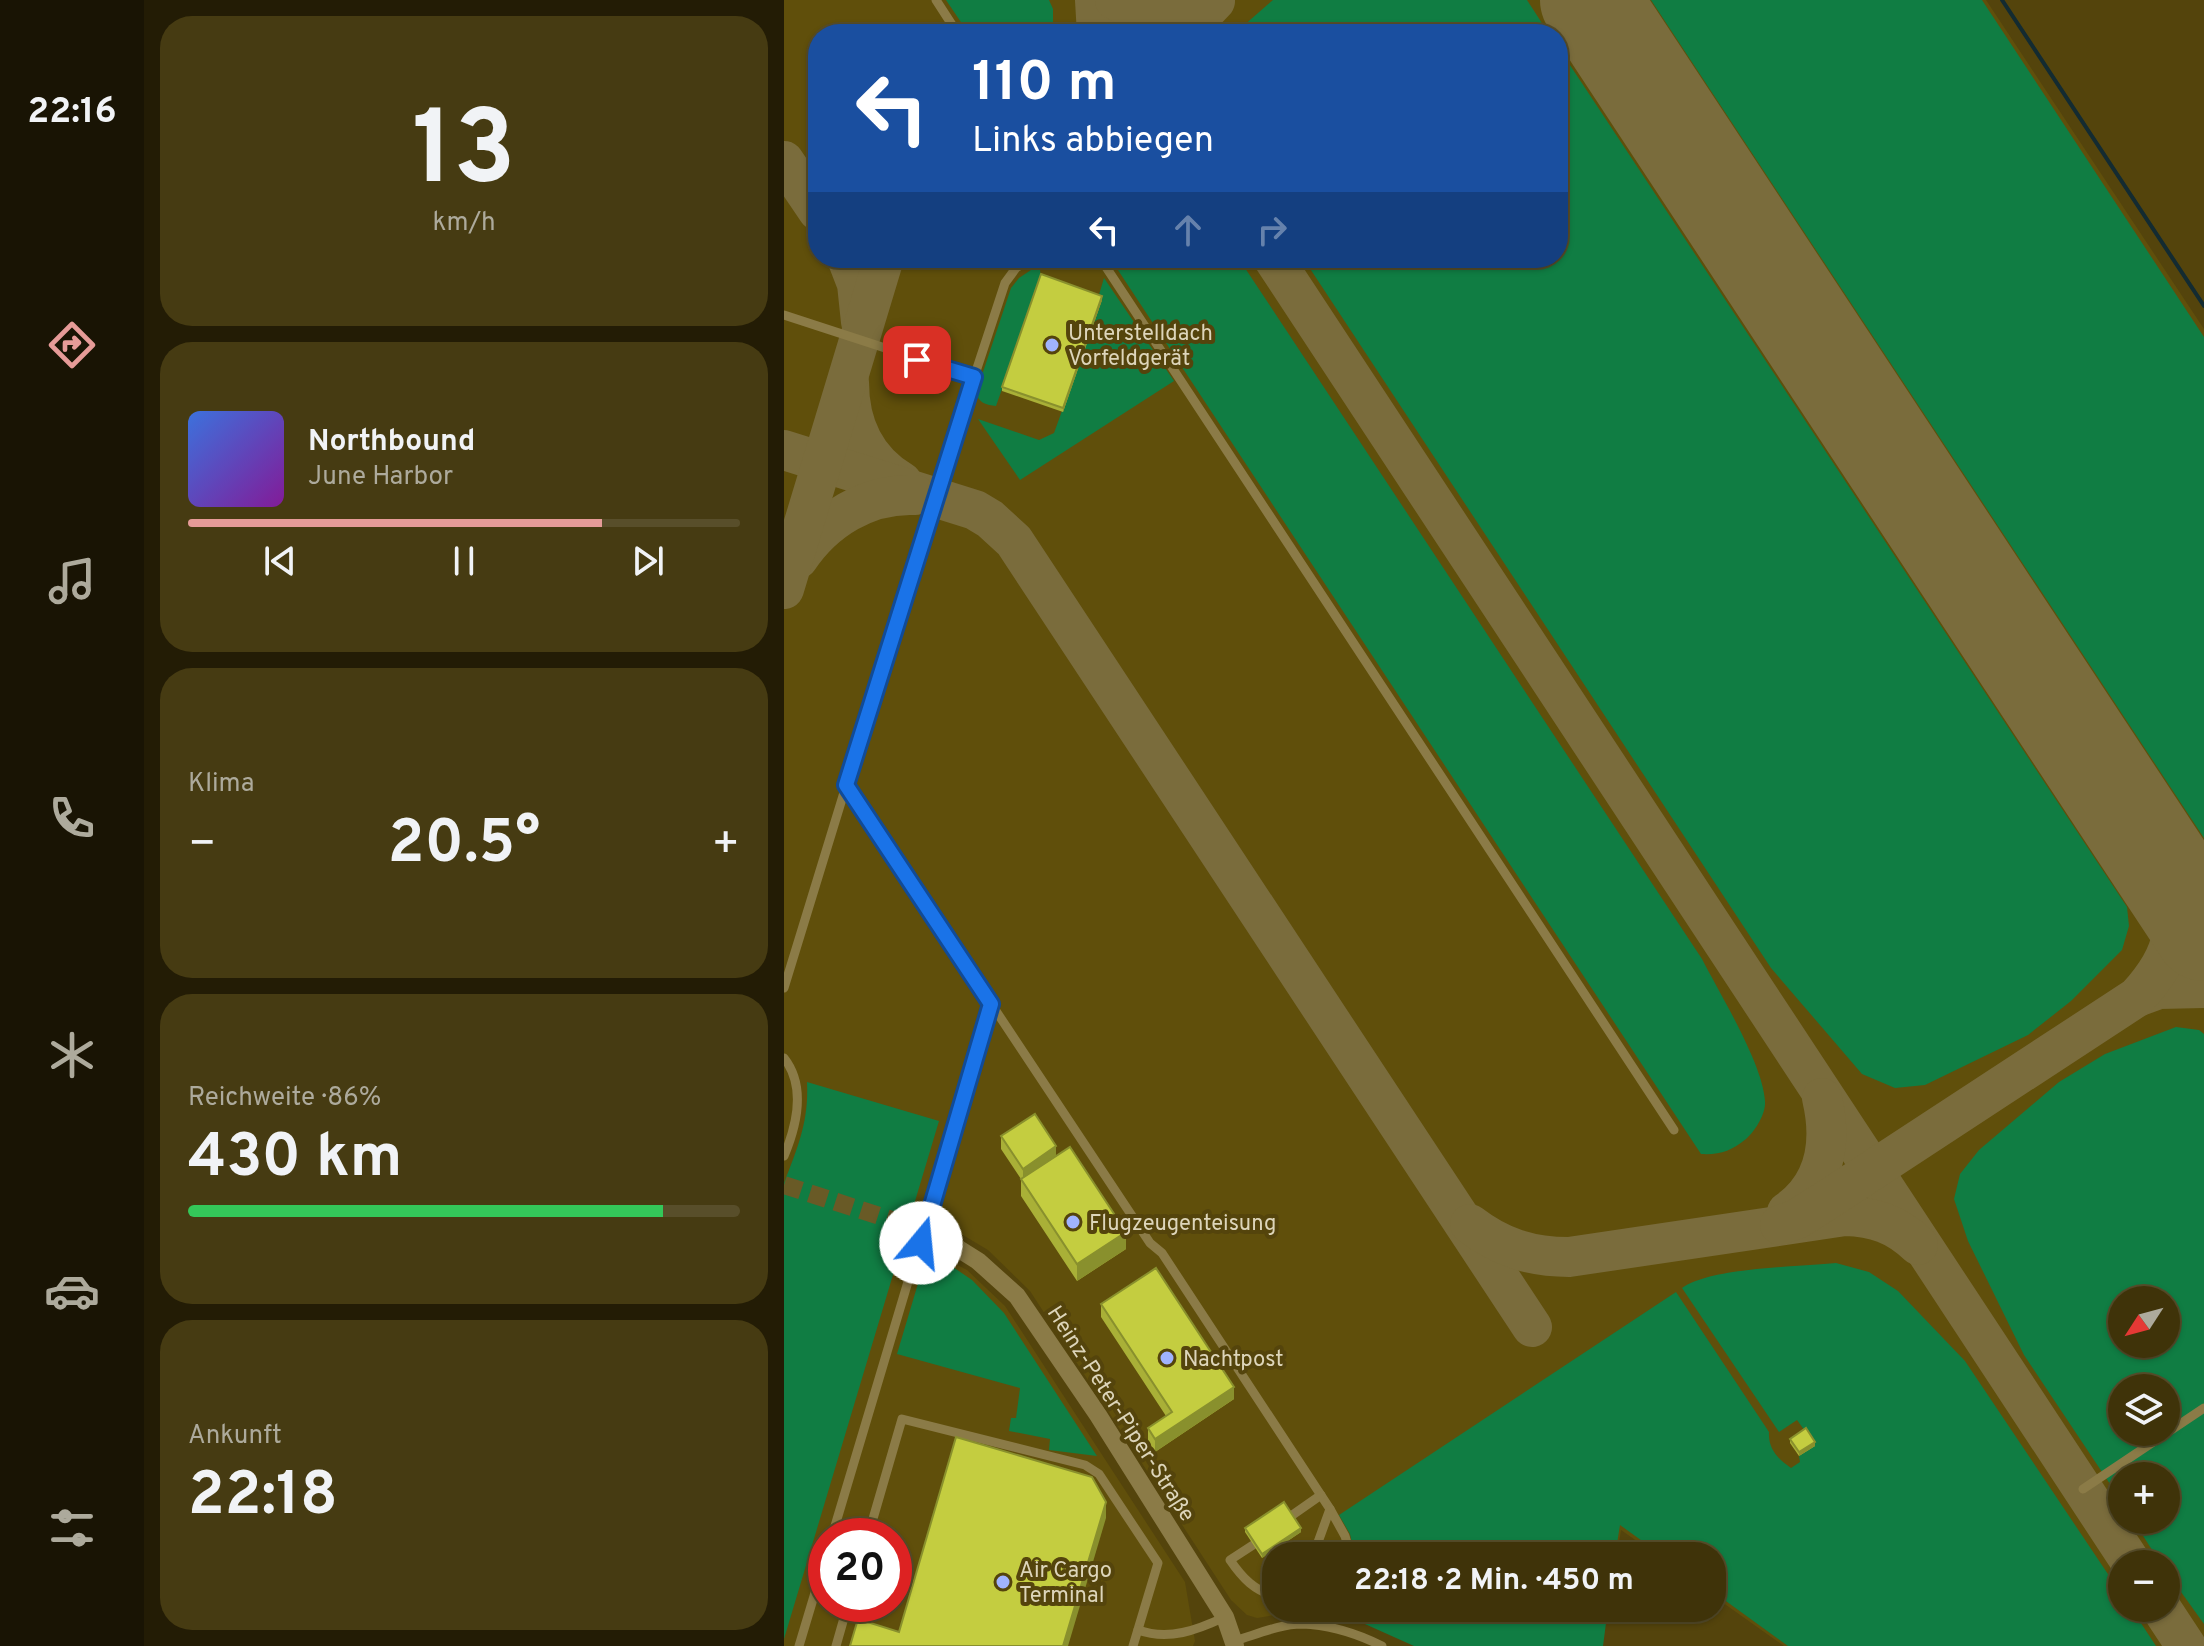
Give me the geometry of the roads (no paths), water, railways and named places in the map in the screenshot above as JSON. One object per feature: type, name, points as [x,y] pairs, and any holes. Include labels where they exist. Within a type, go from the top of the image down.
[{"type":"street","name":"Heinz-Peter-Piper-Straße","points":[[935,1234],[978,1261],[1017,1296],[1098,1415],[1225,1617],[1234,1644]]},
{"type":"lane","points":[[936,0],[952,24]]},
{"type":"lane","points":[[784,988],[974,377],[1005,283],[1016,268]]},
{"type":"lane","points":[[1107,268],[1674,1130]]},
{"type":"lane","points":[[784,315],[974,377]]},
{"type":"lane","points":[[846,785],[1150,1243],[1162,1253],[1330,1509],[1347,1542]]},
{"type":"lane","points":[[837,1518],[991,1004]]},
{"type":"lane","points":[[784,1058],[797,1079],[797,1115],[784,1156]]},
{"type":"lane","points":[[2083,1489],[2204,1408]]},
{"type":"lane","points":[[873,1518],[902,1419],[1085,1465],[1099,1474],[1158,1563],[1133,1646]]},
{"type":"lane","points":[[1291,1516],[1321,1495]]},
{"type":"lane","points":[[1318,1542],[1330,1509]]},
{"type":"lane","points":[[1253,1545],[1230,1560],[1243,1580],[1262,1592]]},
{"type":"lane","points":[[799,1646],[808,1616]]},
{"type":"lane","points":[[1138,1630],[1154,1636],[1193,1632],[1225,1617]]},
{"type":"lane","points":[[836,1646],[843,1622]]},
{"type":"lane","points":[[1234,1644],[1300,1624],[1342,1632],[1382,1646]]},
{"type":"waterway","points":[[2002,0],[2204,306]]},
{"type":"tunnel","points":[[784,1185],[935,1234]]},
{"type":"place","name":"Unterstelldach Vorfeldgerät","points":[[1052,345]]},
{"type":"place","name":"Flugzeugenteisung","points":[[1073,1222]]},
{"type":"place","name":"Nachtpost","points":[[1167,1358]]},
{"type":"place","name":"Air Cargo Terminal","points":[[1003,1582]]}]
